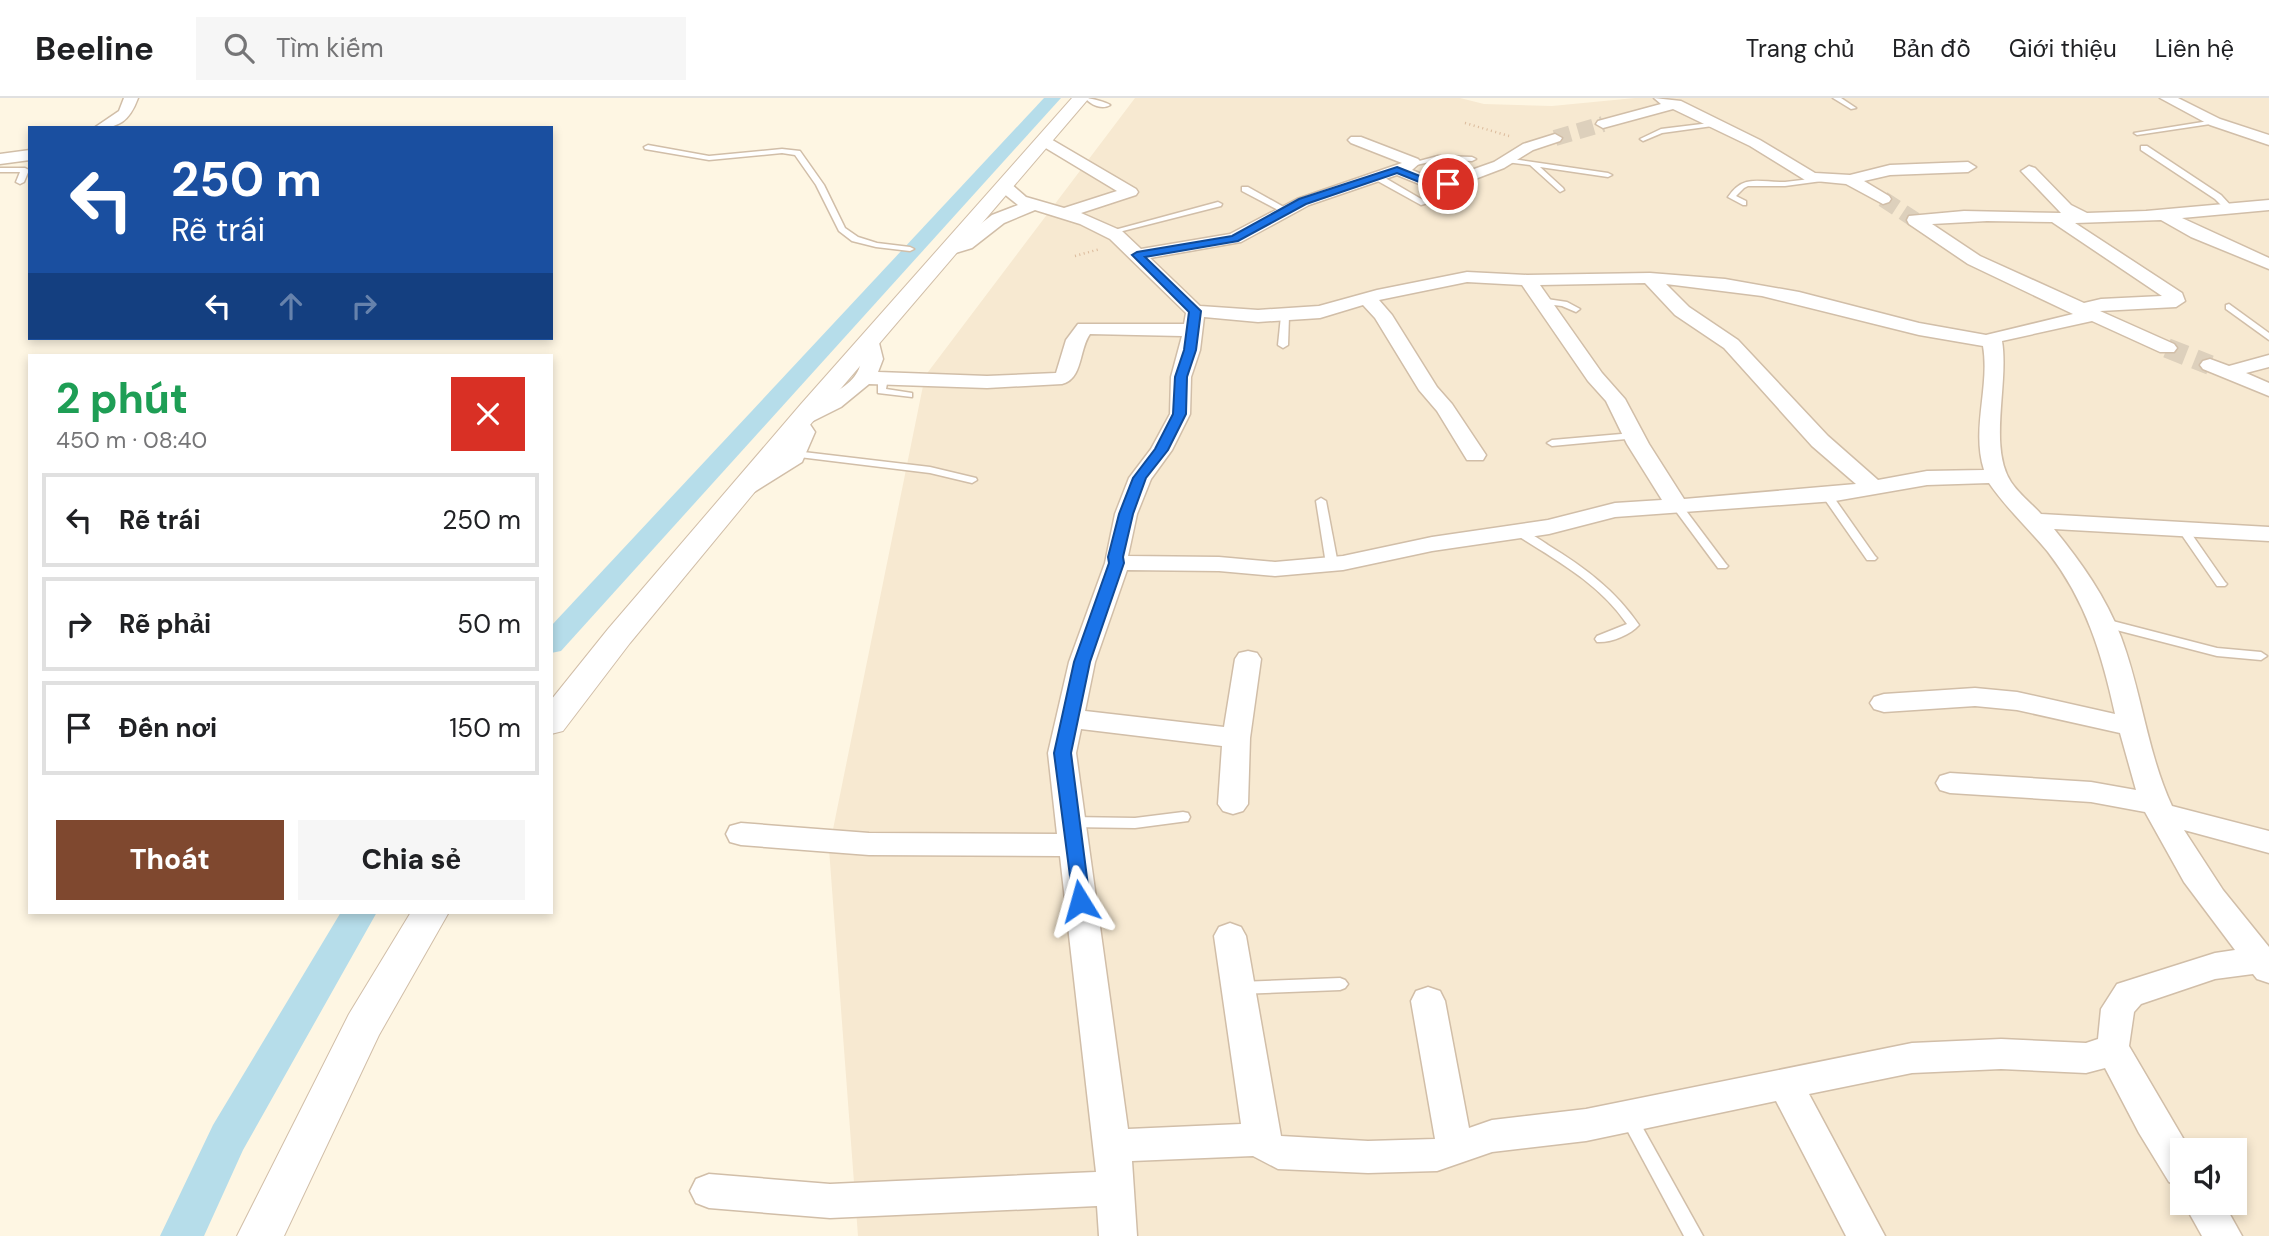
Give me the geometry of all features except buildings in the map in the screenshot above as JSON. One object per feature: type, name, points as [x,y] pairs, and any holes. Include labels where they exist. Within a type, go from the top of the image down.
[{"type":"street","points":[[104,126],[125,113],[131,98]]},
{"type":"street","points":[[553,720],[588,673],[869,343],[943,251],[1081,98]]},
{"type":"street","points":[[2167,98],[2215,122],[2269,140]]},
{"type":"street","points":[[1602,124],[1669,101],[1718,124],[1819,179],[1850,180],[1899,169],[1968,167]]},
{"type":"street","points":[[1405,167],[1439,186],[1509,160],[1536,144],[1555,138]]},
{"type":"street","points":[[1137,255],[1235,238],[1285,210],[1413,162],[1356,140]]},
{"type":"street","points":[[1044,141],[1130,192],[1065,213]]},
{"type":"street","points":[[0,159],[28,155]]},
{"type":"street","points":[[2029,170],[2065,208],[2086,219]]},
{"type":"street","points":[[1850,180],[1883,200]]},
{"type":"street","points":[[1004,186],[1020,200],[1065,213],[1111,232],[1137,255],[1194,320],[1190,350],[1181,377],[1180,414],[1161,450],[1140,478],[1126,514],[1117,563],[1082,662],[1062,753],[1111,1146],[1118,1236]]},
{"type":"street","points":[[943,251],[966,244],[998,219],[1034,204]]},
{"type":"street","points":[[1916,220],[1961,217],[2086,219],[2269,205]]},
{"type":"street","points":[[2165,215],[2197,233],[2269,264]]},
{"type":"street","points":[[1992,341],[1994,337],[2087,313],[2101,304],[2176,301],[2176,297],[2058,219]]},
{"type":"street","points":[[1916,220],[1974,260],[2167,348]]},
{"type":"street","points":[[801,420],[824,411],[873,378],[950,383],[1062,377],[1066,374],[1076,340],[1085,328],[1320,312],[1367,298],[1467,276],[1527,280],[1650,278],[1759,290],[1805,299],[1923,332],[1992,341]]},
{"type":"street","points":[[1650,278],[1682,311],[1731,344],[1820,441],[1873,487]]},
{"type":"street","points":[[1527,280],[1595,377],[1615,399],[1633,436],[1677,506]]},
{"type":"street","points":[[1367,298],[1383,315],[1429,390],[1445,408],[1475,455]]},
{"type":"street","points":[[1992,341],[1996,358],[1990,425],[1996,476],[2062,554],[2092,600],[2127,697],[2142,766],[2157,809],[2210,897],[2265,965]]},
{"type":"street","points":[[869,343],[874,360],[869,372],[873,378]]},
{"type":"street","points":[[2269,361],[2219,369],[2269,390]]},
{"type":"street","points":[[743,489],[777,470],[795,454],[804,432],[801,420]]},
{"type":"street","points":[[1117,563],[1219,564],[1276,569],[1332,565],[1432,544],[1520,532],[1615,510],[1826,494],[1927,478],[1996,476]]},
{"type":"street","points":[[2035,522],[2269,534]]},
{"type":"street","points":[[1233,804],[1236,738],[1248,659]]},
{"type":"street","points":[[1884,703],[1975,697],[2017,701],[2133,727]]},
{"type":"street","points":[[1070,718],[1236,738]]},
{"type":"street","points":[[1950,783],[2091,792],[2269,842]]},
{"type":"street","points":[[741,834],[869,844],[1071,834]]},
{"type":"street","points":[[260,1236],[363,1026],[429,914]]},
{"type":"street","points":[[1230,936],[1252,1081],[1267,1147],[1278,1153],[1368,1157],[1437,1155],[1492,1136],[1586,1125],[1912,1058],[2001,1054],[2087,1058],[2107,1053],[2112,1046],[2115,1041],[2118,1009],[2129,994],[2215,966],[2265,965]]},
{"type":"street","points":[[1428,1001],[1455,1150]]},
{"type":"street","points":[[2112,1046],[2170,1151]]},
{"type":"street","points":[[1785,1083],[1866,1236]]},
{"type":"street","points":[[1111,1146],[1264,1139]]},
{"type":"street","points":[[709,1191],[830,1201],[1115,1188]]},
{"type":"street","points":[[2210,1215],[2224,1236]]},
{"type":"lane","points":[[1088,98],[1096,104],[1107,105]]},
{"type":"lane","points":[[1836,98],[1853,108]]},
{"type":"lane","points":[[2137,133],[2215,122]]},
{"type":"lane","points":[[1643,139],[1667,130],[1718,124]]},
{"type":"lane","points":[[648,147],[709,158],[782,151],[797,153],[820,185],[842,229],[855,239],[876,245],[910,249]]},
{"type":"lane","points":[[2144,148],[2218,197],[2229,208]]},
{"type":"lane","points":[[1405,167],[1438,158],[1472,159]]},
{"type":"lane","points":[[1509,160],[1608,175]]},
{"type":"lane","points":[[1533,164],[1560,190]]},
{"type":"lane","points":[[0,170],[25,170],[20,181]]},
{"type":"lane","points":[[1377,177],[1424,203]]},
{"type":"lane","points":[[1743,203],[1732,196],[1750,182],[1777,184],[1819,179]]},
{"type":"lane","points":[[1245,189],[1285,210]]},
{"type":"lane","points":[[1111,232],[1218,204]]},
{"type":"lane","points":[[1540,301],[1564,303],[1576,309]]},
{"type":"lane","points":[[2229,307],[2269,337]]},
{"type":"lane","points":[[1283,345],[1285,316]]},
{"type":"lane","points":[[873,378],[881,391],[909,395]]},
{"type":"lane","points":[[1552,443],[1633,436]]},
{"type":"lane","points":[[795,454],[930,470],[972,480]]},
{"type":"lane","points":[[1826,494],[1871,558]]},
{"type":"lane","points":[[1321,500],[1332,565]]},
{"type":"lane","points":[[1677,506],[1722,566]]},
{"type":"lane","points":[[2182,528],[2221,584]]},
{"type":"lane","points":[[1520,532],[1583,572],[1609,594],[1629,617],[1633,625],[1627,631],[1601,639]]},
{"type":"lane","points":[[2101,622],[2217,652],[2261,656]]},
{"type":"lane","points":[[1071,834],[1183,817]]},
{"type":"lane","points":[[1238,988],[1340,984]]},
{"type":"lane","points":[[1627,1116],[1694,1236]]},
{"type":"path","points":[[1465,123],[1536,144]]},
{"type":"shaded area","points":[[1135,98],[1460,98],[1484,104],[1552,106],[1635,98],[2269,98],[2269,1236],[858,1236],[829,849],[925,376]]},
{"type":"waterway","points":[[553,642],[1053,98]]},
{"type":"waterway","points":[[182,1236],[228,1138],[358,914]]},
{"type":"tunnel","points":[[1555,138],[1603,124]]},
{"type":"tunnel","points":[[1883,199],[1915,220]]},
{"type":"tunnel","points":[[2167,348],[2210,365]]},
{"type":"route","points":[[1080,901],[1062,753],[1082,662],[1117,563],[1126,514],[1140,478],[1174,430],[1180,414],[1181,377],[1190,350],[1195,311],[1137,255],[1220,242],[1245,235],[1281,212],[1303,202],[1397,170],[1434,185],[1448,184]]}]
